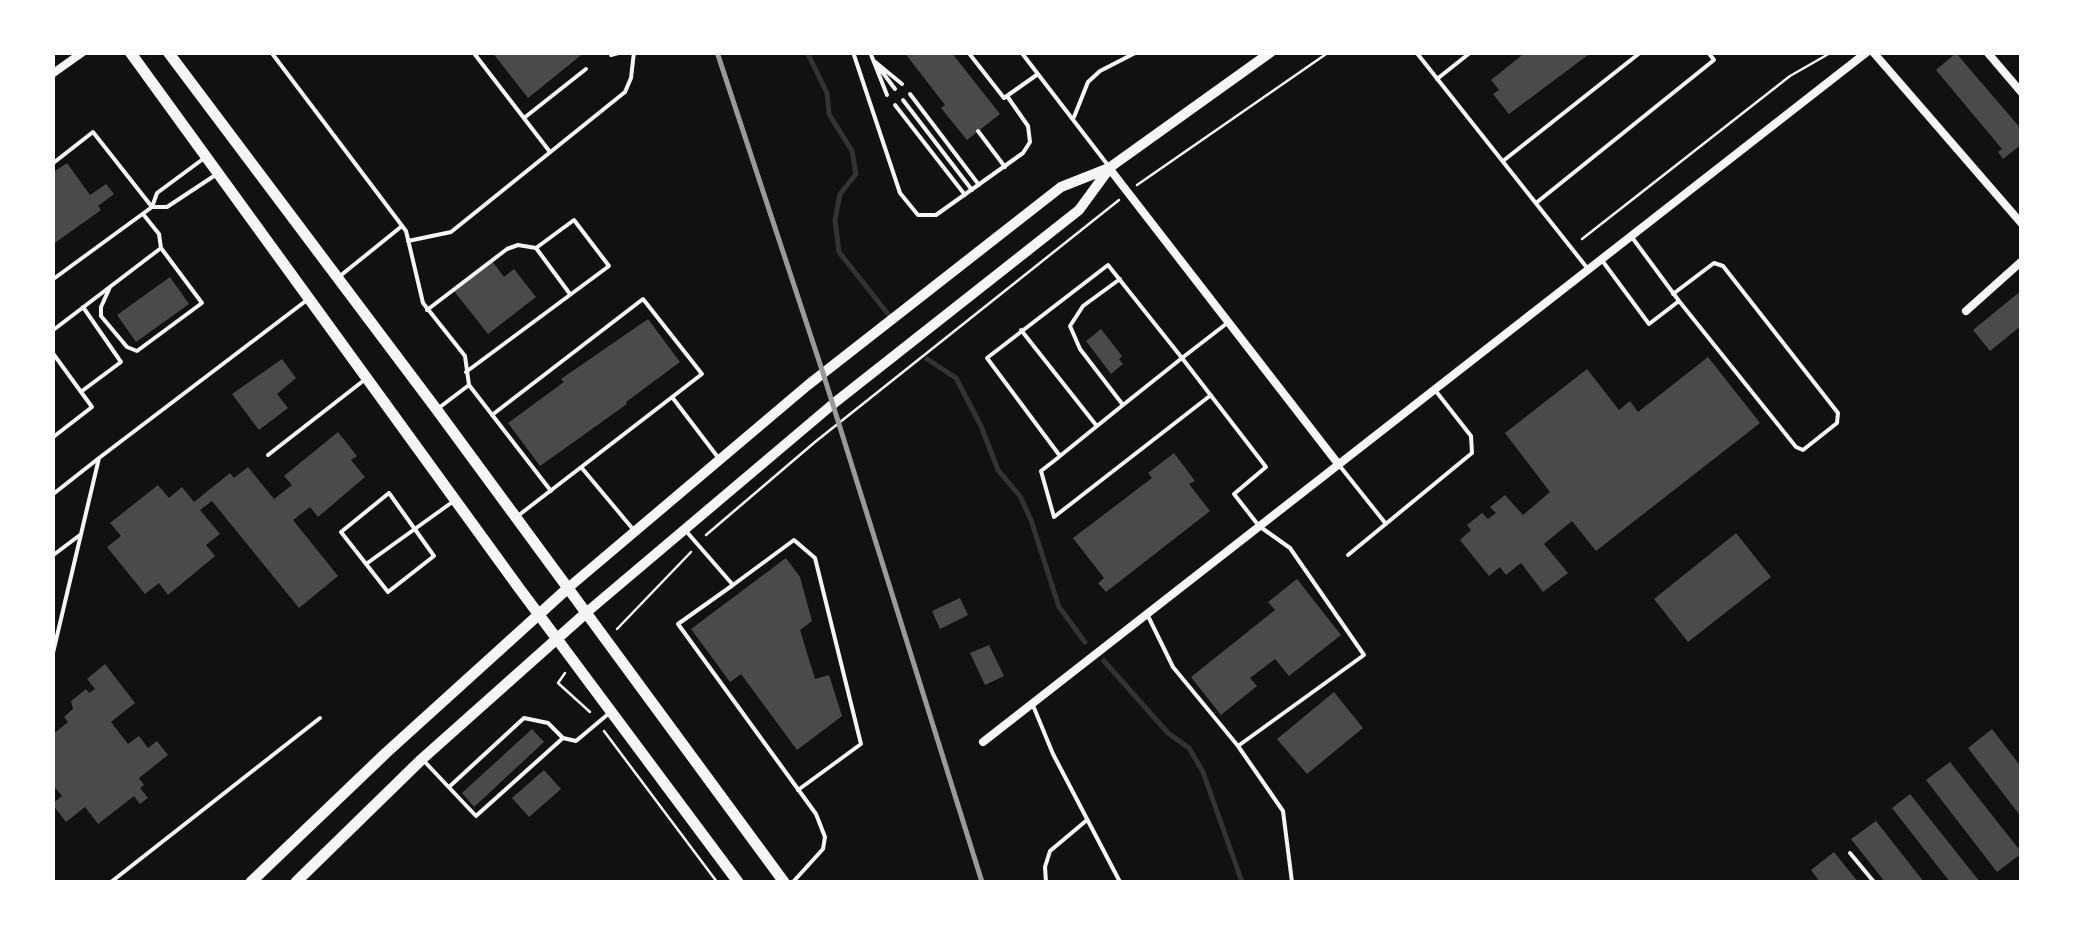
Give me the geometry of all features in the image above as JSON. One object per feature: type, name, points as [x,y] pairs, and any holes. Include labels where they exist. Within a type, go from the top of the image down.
[{"type":"main road","points":[[130,52],[537,613],[738,882]]},
{"type":"main road","points":[[168,52],[784,882]]},
{"type":"main road","points":[[251,882],[353,783],[568,588]]},
{"type":"main road","points":[[296,882],[422,759],[587,612]]},
{"type":"street","points":[[52,74],[83,52]]},
{"type":"street","points":[[568,588],[808,384],[1060,187],[1110,168],[1271,52]]},
{"type":"street","points":[[984,742],[1630,235],[1870,52],[2022,224]]},
{"type":"street","points":[[1987,52],[2022,92]]},
{"type":"street","points":[[1110,168],[1339,465]]},
{"type":"street","points":[[587,612],[880,366],[1080,210],[1110,168]]},
{"type":"street","points":[[1966,311],[2022,261]]},
{"type":"lane","points":[[271,52],[402,226],[422,303],[465,356],[469,385],[551,491]]},
{"type":"lane","points":[[473,52],[550,152]]},
{"type":"lane","points":[[610,55],[622,52]]},
{"type":"lane","points":[[408,241],[452,232],[625,92],[634,52]]},
{"type":"lane","points":[[853,52],[904,201],[925,217],[936,215],[1008,165],[1026,148],[1030,134],[1023,117],[968,52]]},
{"type":"lane","points":[[870,52],[887,95]]},
{"type":"lane","points":[[1021,52],[1110,168]]},
{"type":"lane","points":[[1073,120],[1088,82],[1137,52]]},
{"type":"lane","points":[[1416,52],[1588,268]]},
{"type":"lane","points":[[1438,79],[1471,52]]},
{"type":"lane","points":[[1502,161],[1641,52]]},
{"type":"lane","points":[[1536,203],[1714,60],[1708,52]]},
{"type":"lane","points":[[874,62],[902,84]]},
{"type":"lane","points":[[874,62],[895,89]]},
{"type":"lane","points":[[524,118],[586,70]]},
{"type":"lane","points":[[1005,97],[1038,74]]},
{"type":"lane","points":[[910,94],[979,185]]},
{"type":"lane","points":[[903,100],[972,190]]},
{"type":"lane","points":[[896,105],[966,195]]},
{"type":"lane","points":[[978,131],[1008,165]]},
{"type":"lane","points":[[52,164],[93,132],[152,207]]},
{"type":"lane","points":[[52,280],[152,207],[157,193],[207,156]]},
{"type":"lane","points":[[152,207],[167,207],[218,173]]},
{"type":"lane","points":[[110,287],[101,316],[127,347],[137,351],[202,303],[161,248],[159,234],[143,214]]},
{"type":"lane","points":[[428,310],[507,249],[536,248],[574,220],[609,266],[466,372]]},
{"type":"lane","points":[[336,279],[402,226]]},
{"type":"lane","points":[[1630,235],[1679,301],[1796,447],[1803,450],[1836,423],[1838,414],[1723,266],[1714,263],[1674,294]]},
{"type":"lane","points":[[52,331],[161,248]]},
{"type":"lane","points":[[536,248],[570,294]]},
{"type":"lane","points":[[1601,258],[1648,324],[1679,301]]},
{"type":"lane","points":[[1060,456],[987,358],[1108,265],[1266,467],[1234,494],[1259,526],[1290,548],[1364,656],[1238,746]]},
{"type":"lane","points":[[1120,280],[1082,306],[1070,326],[1080,349],[1123,405]]},
{"type":"lane","points":[[52,495],[310,298]]},
{"type":"lane","points":[[492,415],[643,298],[702,374],[516,518]]},
{"type":"lane","points":[[82,392],[121,362],[84,307]]},
{"type":"lane","points":[[1211,396],[1054,517],[1041,470],[1229,322]]},
{"type":"lane","points":[[1021,330],[1096,426]]},
{"type":"lane","points":[[52,352],[92,407],[54,434]]},
{"type":"lane","points":[[268,455],[367,378]]},
{"type":"lane","points":[[437,410],[469,385]]},
{"type":"lane","points":[[1348,555],[1472,454],[1470,436],[1435,390]]},
{"type":"lane","points":[[672,397],[720,460]]},
{"type":"lane","points":[[52,657],[98,458]]},
{"type":"lane","points":[[1339,465],[1386,524]]},
{"type":"lane","points":[[581,467],[635,532]]},
{"type":"lane","points":[[388,493],[434,556],[388,592],[366,564],[341,532],[388,493]]},
{"type":"lane","points":[[366,564],[455,500]]},
{"type":"lane","points":[[684,528],[733,585]]},
{"type":"lane","points":[[52,556],[81,534]]},
{"type":"lane","points":[[793,882],[823,849],[825,837],[816,814],[798,790],[678,624],[794,540],[815,558],[862,744],[798,790]]},
{"type":"lane","points":[[52,618],[64,610]]},
{"type":"lane","points":[[1147,614],[1172,667],[1238,746],[1283,811],[1292,882]]},
{"type":"lane","points":[[1032,703],[1053,754],[1120,882]]},
{"type":"lane","points":[[449,787],[524,718],[548,723],[563,738],[576,741],[611,712]]},
{"type":"lane","points":[[111,882],[320,718]]},
{"type":"lane","points":[[422,759],[476,816],[563,738]]},
{"type":"lane","points":[[1046,882],[1045,866],[1050,851],[1088,820]]},
{"type":"lane","points":[[1850,853],[1874,882]]},
{"type":"path","points":[[1148,176],[1328,52]]},
{"type":"path","points":[[1582,239],[1790,76],[1832,52]]},
{"type":"path","points":[[714,527],[1109,207]]},
{"type":"path","points":[[604,640],[631,618],[648,594],[689,554]]},
{"type":"path","points":[[575,664],[558,683],[586,706]]},
{"type":"path","points":[[612,742],[717,882]]},
{"type":"building","points":[[492,52],[585,52],[528,98]]},
{"type":"building","points":[[904,52],[951,52],[1000,114],[967,140]]},
{"type":"building","points":[[1526,52],[1592,52],[1509,114],[1493,94],[1499,90],[1491,80]]},
{"type":"building","points":[[1956,53],[2022,130],[2022,144],[2003,159],[1998,152],[2002,149],[1936,70]]},
{"type":"building","points":[[67,163],[90,195],[106,184],[114,194],[98,206],[101,210],[52,245],[52,173]]},
{"type":"building","points":[[492,261],[504,277],[514,269],[536,297],[488,334],[454,291]]},
{"type":"building","points":[[170,277],[189,304],[136,342],[117,315]]},
{"type":"building","points":[[2022,290],[2022,325],[1990,351],[1973,330]]},
{"type":"building","points":[[648,319],[680,362],[540,466],[508,423],[564,382],[561,379]]},
{"type":"building","points":[[1101,329],[1122,356],[1119,359],[1123,364],[1111,374],[1086,341]]},
{"type":"building","points":[[1708,357],[1760,423],[1596,551],[1572,521],[1544,544],[1568,573],[1543,592],[1521,563],[1506,575],[1500,567],[1489,576],[1460,540],[1471,530],[1467,525],[1482,513],[1488,519],[1496,513],[1490,507],[1505,495],[1523,515],[1550,492],[1505,433],[1587,369],[1619,410],[1630,401],[1638,412]]},
{"type":"building","points":[[282,359],[296,378],[277,394],[288,408],[259,430],[232,394]]},
{"type":"building","points":[[338,432],[357,456],[351,460],[365,477],[318,517],[310,507],[293,520],[338,576],[299,608],[212,501],[200,510],[220,534],[206,545],[215,556],[168,595],[159,583],[145,594],[107,547],[121,536],[110,523],[158,485],[169,498],[182,487],[194,502],[230,473],[234,478],[248,467],[274,499],[292,485],[284,476]]},
{"type":"building","points":[[1174,453],[1195,481],[1189,484],[1210,511],[1106,592],[1098,583],[1104,578],[1073,538],[1152,478],[1148,473]]},
{"type":"building","points":[[1736,533],[1771,577],[1688,642],[1654,599]]},
{"type":"building","points":[[786,558],[800,577],[812,621],[800,630],[815,679],[829,675],[842,716],[797,750],[741,674],[730,682],[691,629]]},
{"type":"building","points":[[1297,579],[1341,635],[1289,676],[1275,659],[1250,678],[1257,686],[1221,715],[1191,677],[1275,610],[1268,602]]},
{"type":"building","points":[[960,598],[968,615],[940,629],[932,611]]},
{"type":"building","points":[[989,645],[1004,676],[985,685],[970,653]]},
{"type":"building","points":[[105,664],[135,703],[111,722],[128,744],[139,736],[148,748],[157,741],[168,755],[139,778],[144,785],[140,788],[148,798],[140,804],[134,796],[98,824],[85,807],[66,822],[52,804],[62,796],[52,784],[52,735],[68,722],[64,717],[73,709],[71,701],[86,689],[89,693],[95,689],[87,679]]},
{"type":"building","points":[[1334,692],[1363,728],[1307,774],[1277,739]]},
{"type":"building","points":[[532,729],[544,742],[474,807],[462,793]]},
{"type":"building","points":[[1992,729],[2022,768],[2022,818],[1968,748]]},
{"type":"building","points":[[1950,762],[2022,853],[1997,872],[1926,780]]},
{"type":"building","points":[[544,770],[561,789],[529,817],[512,798]]},
{"type":"building","points":[[1910,794],[1980,882],[1950,882],[1892,808]]},
{"type":"building","points":[[1876,821],[1924,882],[1885,882],[1851,839]]},
{"type":"building","points":[[1834,852],[1858,882],[1820,882],[1811,870]]},
{"type":"waterway","points":[[807,52],[827,93],[829,114],[852,151],[856,174],[840,194],[835,220],[839,252],[888,314]]},
{"type":"waterway","points":[[927,359],[956,378],[998,470],[1020,496],[1031,520],[1059,607],[1085,642]]},
{"type":"waterway","points":[[1104,661],[1168,733],[1189,748],[1203,772],[1242,882]]},
{"type":"railway","points":[[717,52],[823,373],[982,882]]}]
